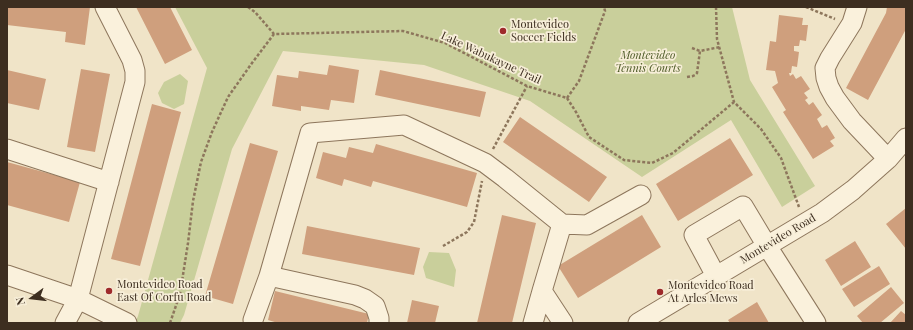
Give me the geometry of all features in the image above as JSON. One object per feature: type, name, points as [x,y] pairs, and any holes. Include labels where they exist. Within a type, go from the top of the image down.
[{"type":"street","points":[[65,323],[78,299],[136,77],[132,60],[105,7]]},
{"type":"street","points":[[857,7],[850,26],[830,58],[826,68],[826,78],[835,98],[852,121],[888,159]]},
{"type":"street","points":[[253,320],[269,276],[310,133],[404,125],[485,163],[562,224],[587,225],[641,195]]},
{"type":"street","name":"Montevideo Road","points":[[638,323],[822,213],[853,190],[888,159],[906,138]]},
{"type":"street","points":[[7,149],[109,182]]},
{"type":"street","points":[[716,276],[694,235],[743,206],[766,246],[816,323]]},
{"type":"street","points":[[533,323],[562,224]]},
{"type":"street","points":[[7,275],[78,299],[127,323]]},
{"type":"street","points":[[269,276],[355,294],[366,299],[375,306],[379,323]]},
{"type":"street","points":[[542,291],[563,323]]},
{"type":"path","points":[[170,323],[180,294],[193,201],[201,162],[212,132],[228,97],[274,34],[255,12],[248,7]]},
{"type":"path","points":[[604,7],[605,11],[579,81],[567,98],[589,137],[624,160],[652,163],[673,153],[734,102]]},
{"type":"path","points":[[716,7],[717,39],[734,102],[761,129],[780,158],[805,223]]},
{"type":"path","points":[[806,7],[850,26]]},
{"type":"path","name":"Lake Wabukayne Trail","points":[[274,34],[403,31],[445,43],[527,86],[567,98]]},
{"type":"path","points":[[692,48],[700,51],[720,48]]},
{"type":"path","points":[[687,77],[693,76],[697,73],[700,51]]},
{"type":"green space","name":"Montevideo Tennis Courts","points":[[175,7],[732,7],[750,80],[815,186],[782,207],[731,120],[642,177],[530,101],[424,65],[283,51],[232,149],[184,315],[180,323],[135,323],[207,68]]},
{"type":"green space","points":[[180,74],[188,81],[184,104],[174,109],[162,103],[158,93],[164,82]]},
{"type":"green space","points":[[429,252],[449,253],[456,270],[454,287],[426,278],[423,267]]},
{"type":"building","points":[[7,7],[90,7],[85,45],[65,42],[66,32],[7,25]]},
{"type":"building","points":[[136,7],[170,7],[192,50],[165,64]]},
{"type":"building","points":[[887,7],[906,7],[906,29],[868,100],[846,88],[886,13]]},
{"type":"building","points":[[779,15],[803,18],[802,25],[808,25],[806,41],[800,40],[799,46],[794,46],[794,51],[799,52],[797,67],[792,66],[791,73],[789,73],[790,76],[793,74],[796,79],[801,76],[810,89],[804,93],[808,98],[805,100],[809,105],[813,102],[822,115],[817,119],[822,128],[827,125],[835,138],[830,141],[834,146],[813,159],[783,112],[786,110],[772,87],[778,83],[775,71],[766,70],[770,41],[776,42]]},
{"type":"building","points":[[329,65],[359,70],[354,103],[331,100],[329,110],[301,106],[301,111],[272,106],[277,75],[298,78],[299,71],[327,75]]},
{"type":"building","points":[[81,69],[110,74],[95,152],[67,147]]},
{"type":"building","points":[[7,70],[46,79],[39,110],[7,103]]},
{"type":"building","points":[[380,70],[486,92],[480,117],[375,95]]},
{"type":"building","points":[[152,104],[181,112],[140,266],[111,259]]},
{"type":"building","points":[[520,117],[607,177],[589,202],[503,142]]},
{"type":"building","points":[[730,138],[753,175],[678,221],[656,184]]},
{"type":"building","points":[[250,143],[278,151],[233,304],[205,296]]},
{"type":"building","points":[[376,144],[477,173],[467,207],[373,181],[371,187],[344,179],[342,186],[316,178],[323,152],[346,158],[349,147],[373,153]]},
{"type":"building","points":[[7,162],[80,182],[69,222],[7,205]]},
{"type":"building","points":[[906,208],[906,249],[886,224]]},
{"type":"building","points":[[502,215],[536,223],[512,323],[477,323]]},
{"type":"building","points":[[642,215],[661,247],[578,298],[558,266]]},
{"type":"building","points":[[307,226],[420,248],[414,275],[302,254]]},
{"type":"building","points":[[855,241],[871,267],[841,286],[825,260]]},
{"type":"building","points":[[879,266],[890,284],[854,307],[842,289]]},
{"type":"building","points":[[891,287],[904,303],[880,323],[863,323],[857,316]]},
{"type":"building","points":[[275,291],[369,314],[367,323],[278,323],[268,320]]},
{"type":"building","points":[[412,300],[439,306],[435,323],[407,323]]},
{"type":"building","points":[[757,302],[769,323],[730,323],[728,320]]},
{"type":"building","points":[[901,311],[906,315],[906,323],[890,323]]},
{"type":"place","name":"Montevideo Soccer Fields","points":[[503,31]]},
{"type":"place","name":"Montevideo Road East Of Corfu Road","points":[[109,291]]},
{"type":"place","name":"Montevideo Road At Arles Mews","points":[[660,292]]}]
